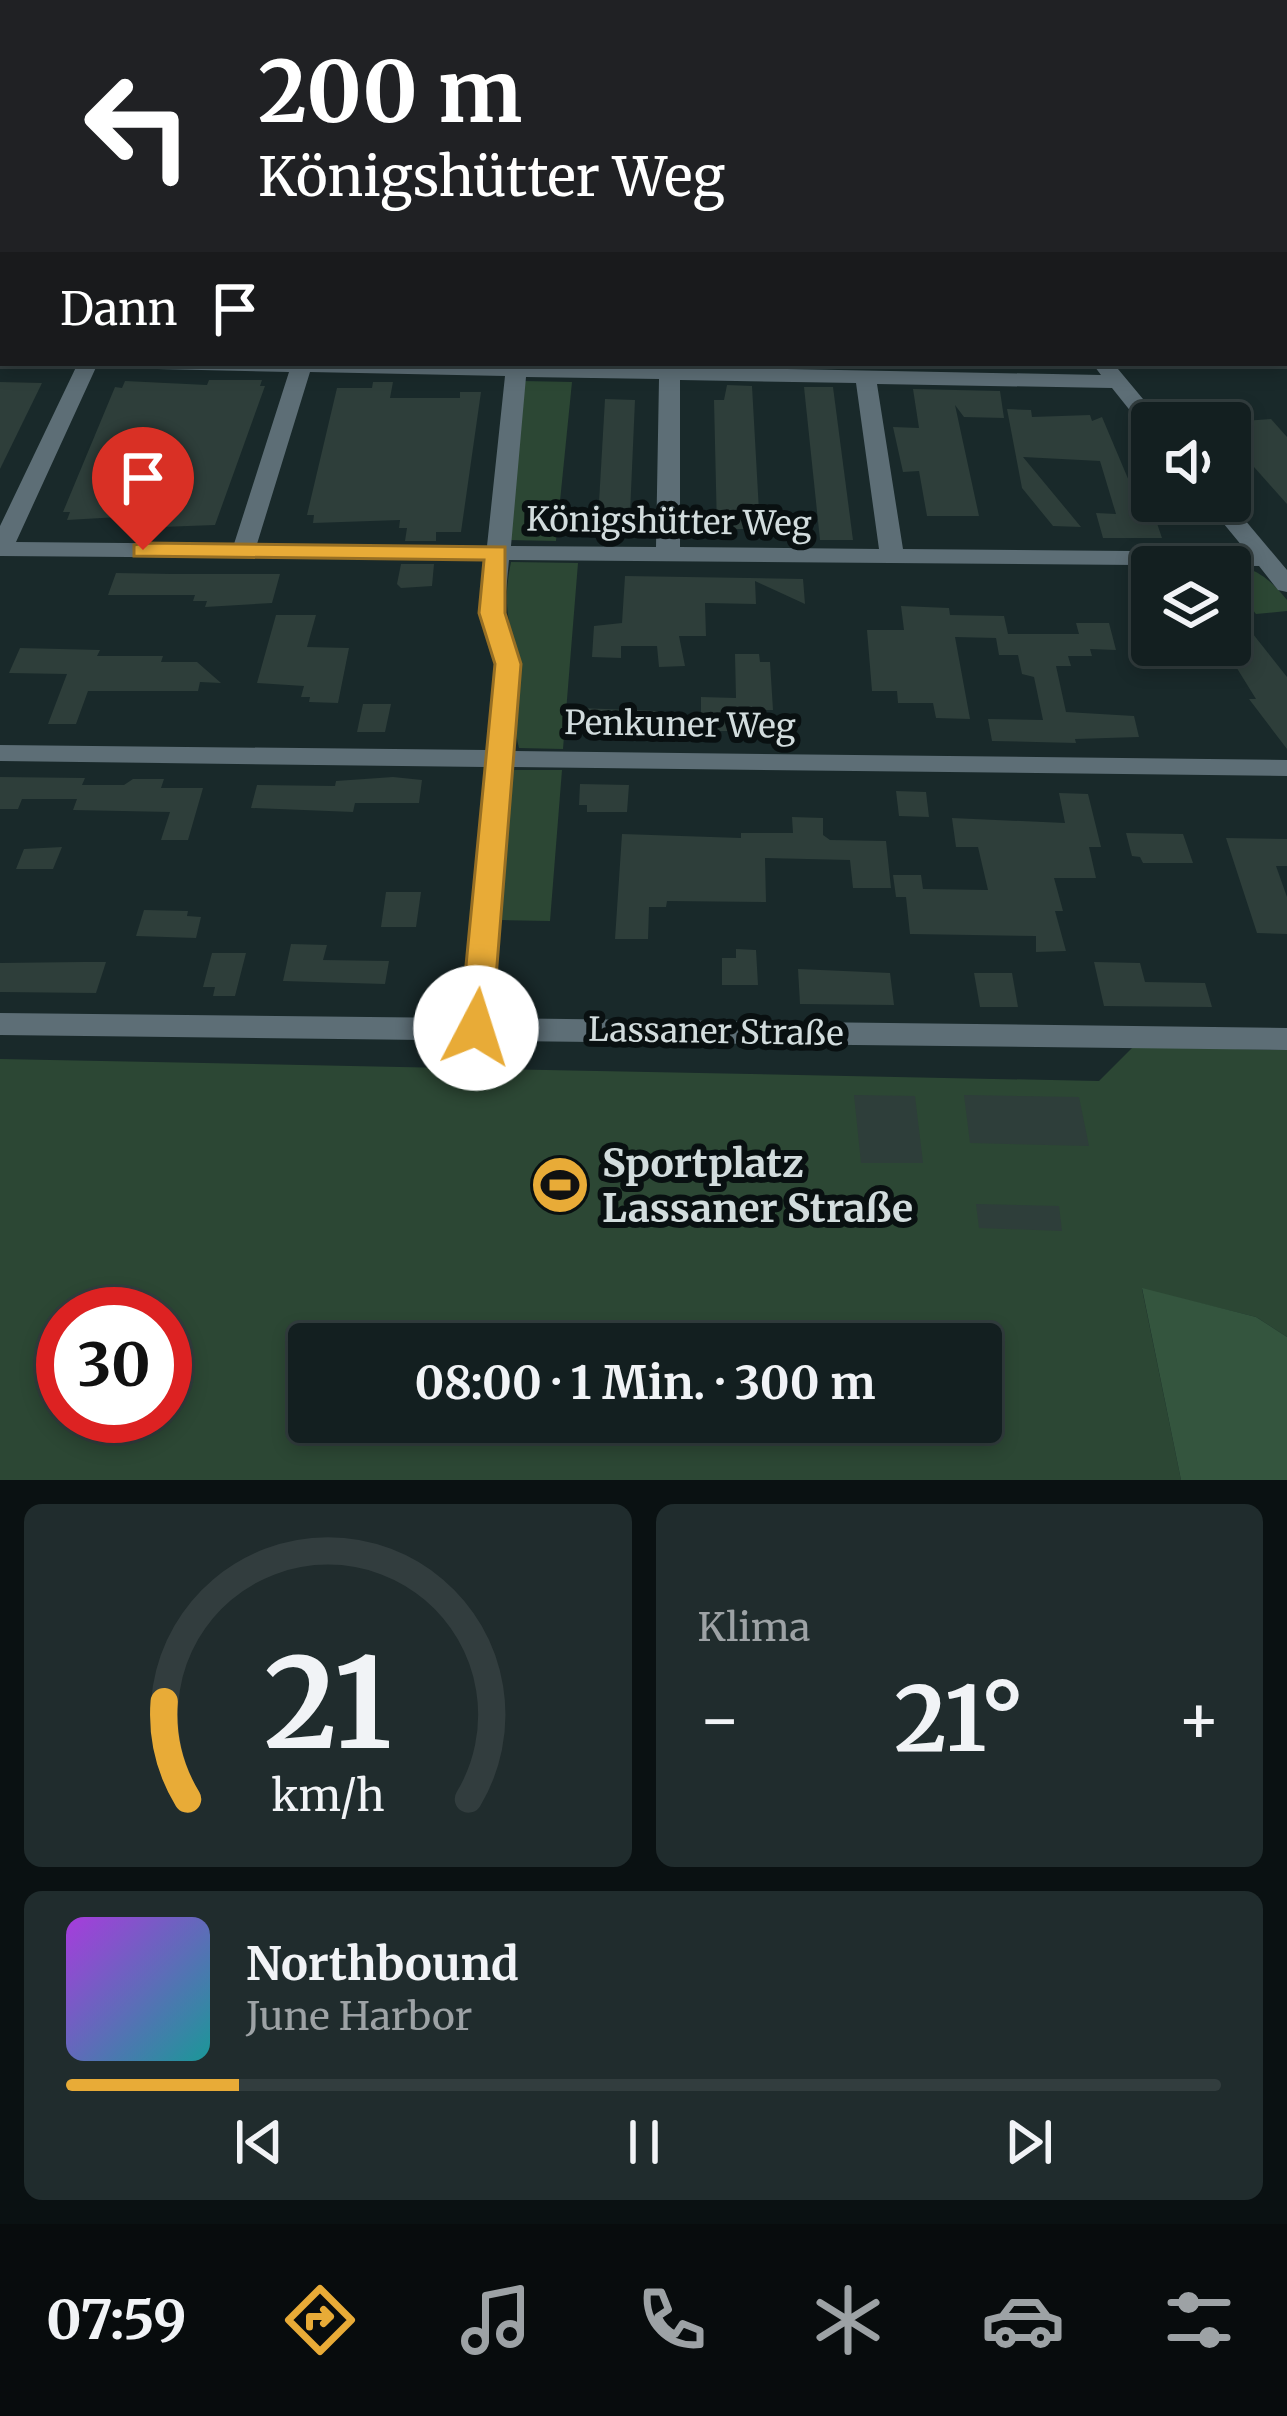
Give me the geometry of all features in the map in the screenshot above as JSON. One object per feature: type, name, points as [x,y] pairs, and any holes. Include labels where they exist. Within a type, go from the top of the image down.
[{"type":"street","points":[[0,549],[87,366]]},
{"type":"street","points":[[265,366],[516,371],[551,367],[670,374],[1118,382]]},
{"type":"street","points":[[1105,366],[1135,402]]},
{"type":"street","points":[[243,552],[301,367]]},
{"type":"street","points":[[476,1028],[508,664],[492,613],[516,371]]},
{"type":"street","points":[[668,554],[670,374]]},
{"type":"street","points":[[866,379],[892,556]]},
{"type":"street","points":[[1234,522],[1287,585]]},
{"type":"street","name":"Königshütter Weg","points":[[0,549],[1265,559]]},
{"type":"street","name":"Penkuner Weg","points":[[0,753],[1287,768]]},
{"type":"street","name":"Lassaner Straße","points":[[0,1024],[1287,1039]]},
{"type":"green space","points":[[523,381],[572,382],[556,541],[504,540]]},
{"type":"green space","points":[[511,562],[578,563],[563,749],[519,748],[517,673],[507,608]]},
{"type":"green space","points":[[1251,570],[1272,583],[1287,600],[1287,611],[1256,614],[1251,608]]},
{"type":"green space","points":[[508,770],[562,770],[550,921],[502,920]]},
{"type":"green space","name":"Sportplatz Lassaner Straße","points":[[1133,1047],[1287,1050],[1287,1337],[1256,1317],[1142,1289],[1181,1480],[0,1480],[0,1059],[1099,1081]]},
{"type":"green space","points":[[1142,1288],[1256,1317],[1287,1337],[1287,1480],[1181,1480]]},
{"type":"building","points":[[209,380],[262,380],[260,386],[265,386],[215,525],[161,527],[181,472],[137,471],[119,517],[67,520],[70,512],[63,512],[115,387],[122,388],[125,381],[207,385]]},
{"type":"building","points":[[0,382],[42,383],[0,469]]},
{"type":"building","points":[[373,382],[393,382],[390,398],[460,398],[460,392],[481,392],[461,532],[436,532],[436,541],[405,541],[407,528],[399,528],[400,520],[313,523],[314,515],[307,515],[337,388],[372,388]]},
{"type":"building","points":[[727,385],[752,386],[760,529],[717,529],[714,400],[724,400]]},
{"type":"building","points":[[804,387],[833,387],[853,540],[820,540]]},
{"type":"building","points":[[913,389],[1000,391],[1004,418],[964,417],[955,405],[979,516],[927,516],[919,471],[903,472],[893,427],[919,428]]},
{"type":"building","points":[[605,399],[635,400],[629,537],[597,537]]},
{"type":"building","points":[[1007,409],[1031,410],[1032,417],[1090,415],[1092,421],[1102,417],[1131,481],[1131,522],[1157,522],[1162,538],[1103,538],[1096,513],[1116,514],[1100,461],[1023,457],[1081,527],[1053,526],[1022,488]]},
{"type":"building","points":[[1271,419],[1287,437],[1287,504],[1251,464],[1251,420]]},
{"type":"building","points":[[401,564],[434,564],[432,586],[401,588],[397,584]]},
{"type":"building","points":[[116,573],[280,574],[272,603],[205,607],[207,601],[193,601],[195,595],[108,595]]},
{"type":"building","points":[[625,576],[803,579],[805,604],[755,581],[756,604],[705,603],[706,636],[679,636],[685,666],[659,667],[657,646],[621,646],[621,658],[592,657],[594,626],[622,623]]},
{"type":"building","points":[[901,606],[949,608],[950,615],[1004,616],[1008,634],[1079,634],[1076,623],[1109,623],[1116,650],[1090,649],[1092,656],[1068,656],[1071,666],[1056,666],[1066,712],[1134,716],[1139,737],[1075,739],[1076,743],[992,741],[988,719],[1043,720],[1034,677],[1022,674],[1018,655],[999,655],[996,638],[955,637],[970,719],[936,718],[933,703],[898,703],[897,691],[872,691],[867,630],[904,630]]},
{"type":"building","points":[[276,615],[316,615],[307,647],[349,648],[338,703],[309,702],[310,697],[301,697],[304,686],[257,683]]},
{"type":"building","points":[[1251,632],[1287,677],[1287,749],[1249,699],[1256,699],[1236,666],[1251,666]]},
{"type":"building","points":[[20,648],[100,650],[97,656],[163,656],[161,662],[197,662],[221,683],[200,682],[198,691],[88,691],[76,724],[48,724],[67,674],[9,673]]},
{"type":"building","points":[[735,654],[759,654],[760,662],[770,662],[773,710],[743,710],[744,731],[701,731],[701,697],[736,698]]},
{"type":"building","points":[[363,704],[391,704],[385,732],[357,732]]},
{"type":"building","points":[[579,708],[658,711],[657,735],[577,734]]},
{"type":"building","points":[[0,777],[85,778],[82,785],[164,779],[161,788],[203,788],[188,840],[161,840],[170,812],[73,810],[77,799],[22,799],[18,809],[0,809]]},
{"type":"building","points":[[422,780],[419,803],[355,803],[353,812],[251,808],[257,785],[335,786],[336,781]]},
{"type":"building","points":[[580,784],[629,785],[627,812],[587,812],[587,805],[579,805]]},
{"type":"building","points":[[896,791],[926,792],[929,817],[899,816]]},
{"type":"building","points":[[1059,793],[1088,794],[1101,847],[1089,847],[1096,878],[1054,878],[1063,911],[1055,911],[1066,951],[1036,952],[1036,936],[910,934],[906,897],[896,897],[893,875],[921,875],[923,889],[988,890],[978,847],[956,847],[952,818],[1065,823]]},
{"type":"building","points":[[792,817],[823,818],[823,835],[830,840],[886,841],[891,888],[853,888],[850,860],[765,858],[766,902],[667,901],[666,907],[649,907],[648,939],[615,939],[622,834],[741,838],[741,833],[793,833]]},
{"type":"building","points":[[1126,833],[1183,834],[1193,863],[1143,863],[1132,856]]},
{"type":"building","points":[[1226,838],[1287,839],[1287,866],[1276,866],[1287,897],[1287,934],[1257,933]]},
{"type":"building","points":[[62,847],[53,869],[16,869],[24,849]]},
{"type":"building","points":[[386,892],[421,892],[416,927],[381,927]]},
{"type":"building","points":[[144,910],[188,911],[187,916],[201,917],[196,938],[136,936]]},
{"type":"building","points":[[291,944],[327,945],[323,960],[389,961],[385,984],[283,981]]},
{"type":"building","points":[[736,949],[756,950],[758,985],[722,985],[722,958],[736,958]]},
{"type":"building","points":[[212,953],[246,953],[235,996],[213,996],[215,987],[203,987]]},
{"type":"building","points":[[106,962],[96,993],[0,992],[0,963]]},
{"type":"building","points":[[1094,962],[1140,963],[1145,982],[1205,983],[1212,1007],[1104,1006]]},
{"type":"building","points":[[798,969],[890,973],[894,1005],[800,1004]]},
{"type":"building","points":[[974,973],[1012,973],[1018,1007],[980,1007]]},
{"type":"building","points":[[854,1095],[915,1096],[923,1163],[861,1163]]},
{"type":"building","points":[[964,1095],[1079,1097],[1089,1146],[970,1143]]},
{"type":"building","points":[[976,1204],[1059,1206],[1062,1231],[979,1228]]},
{"type":"place","name":"Sportplatz Lassaner Straße","points":[[560,1185]]},
{"type":"route","points":[[143,550],[496,553],[492,613],[508,664],[476,1028]]}]
